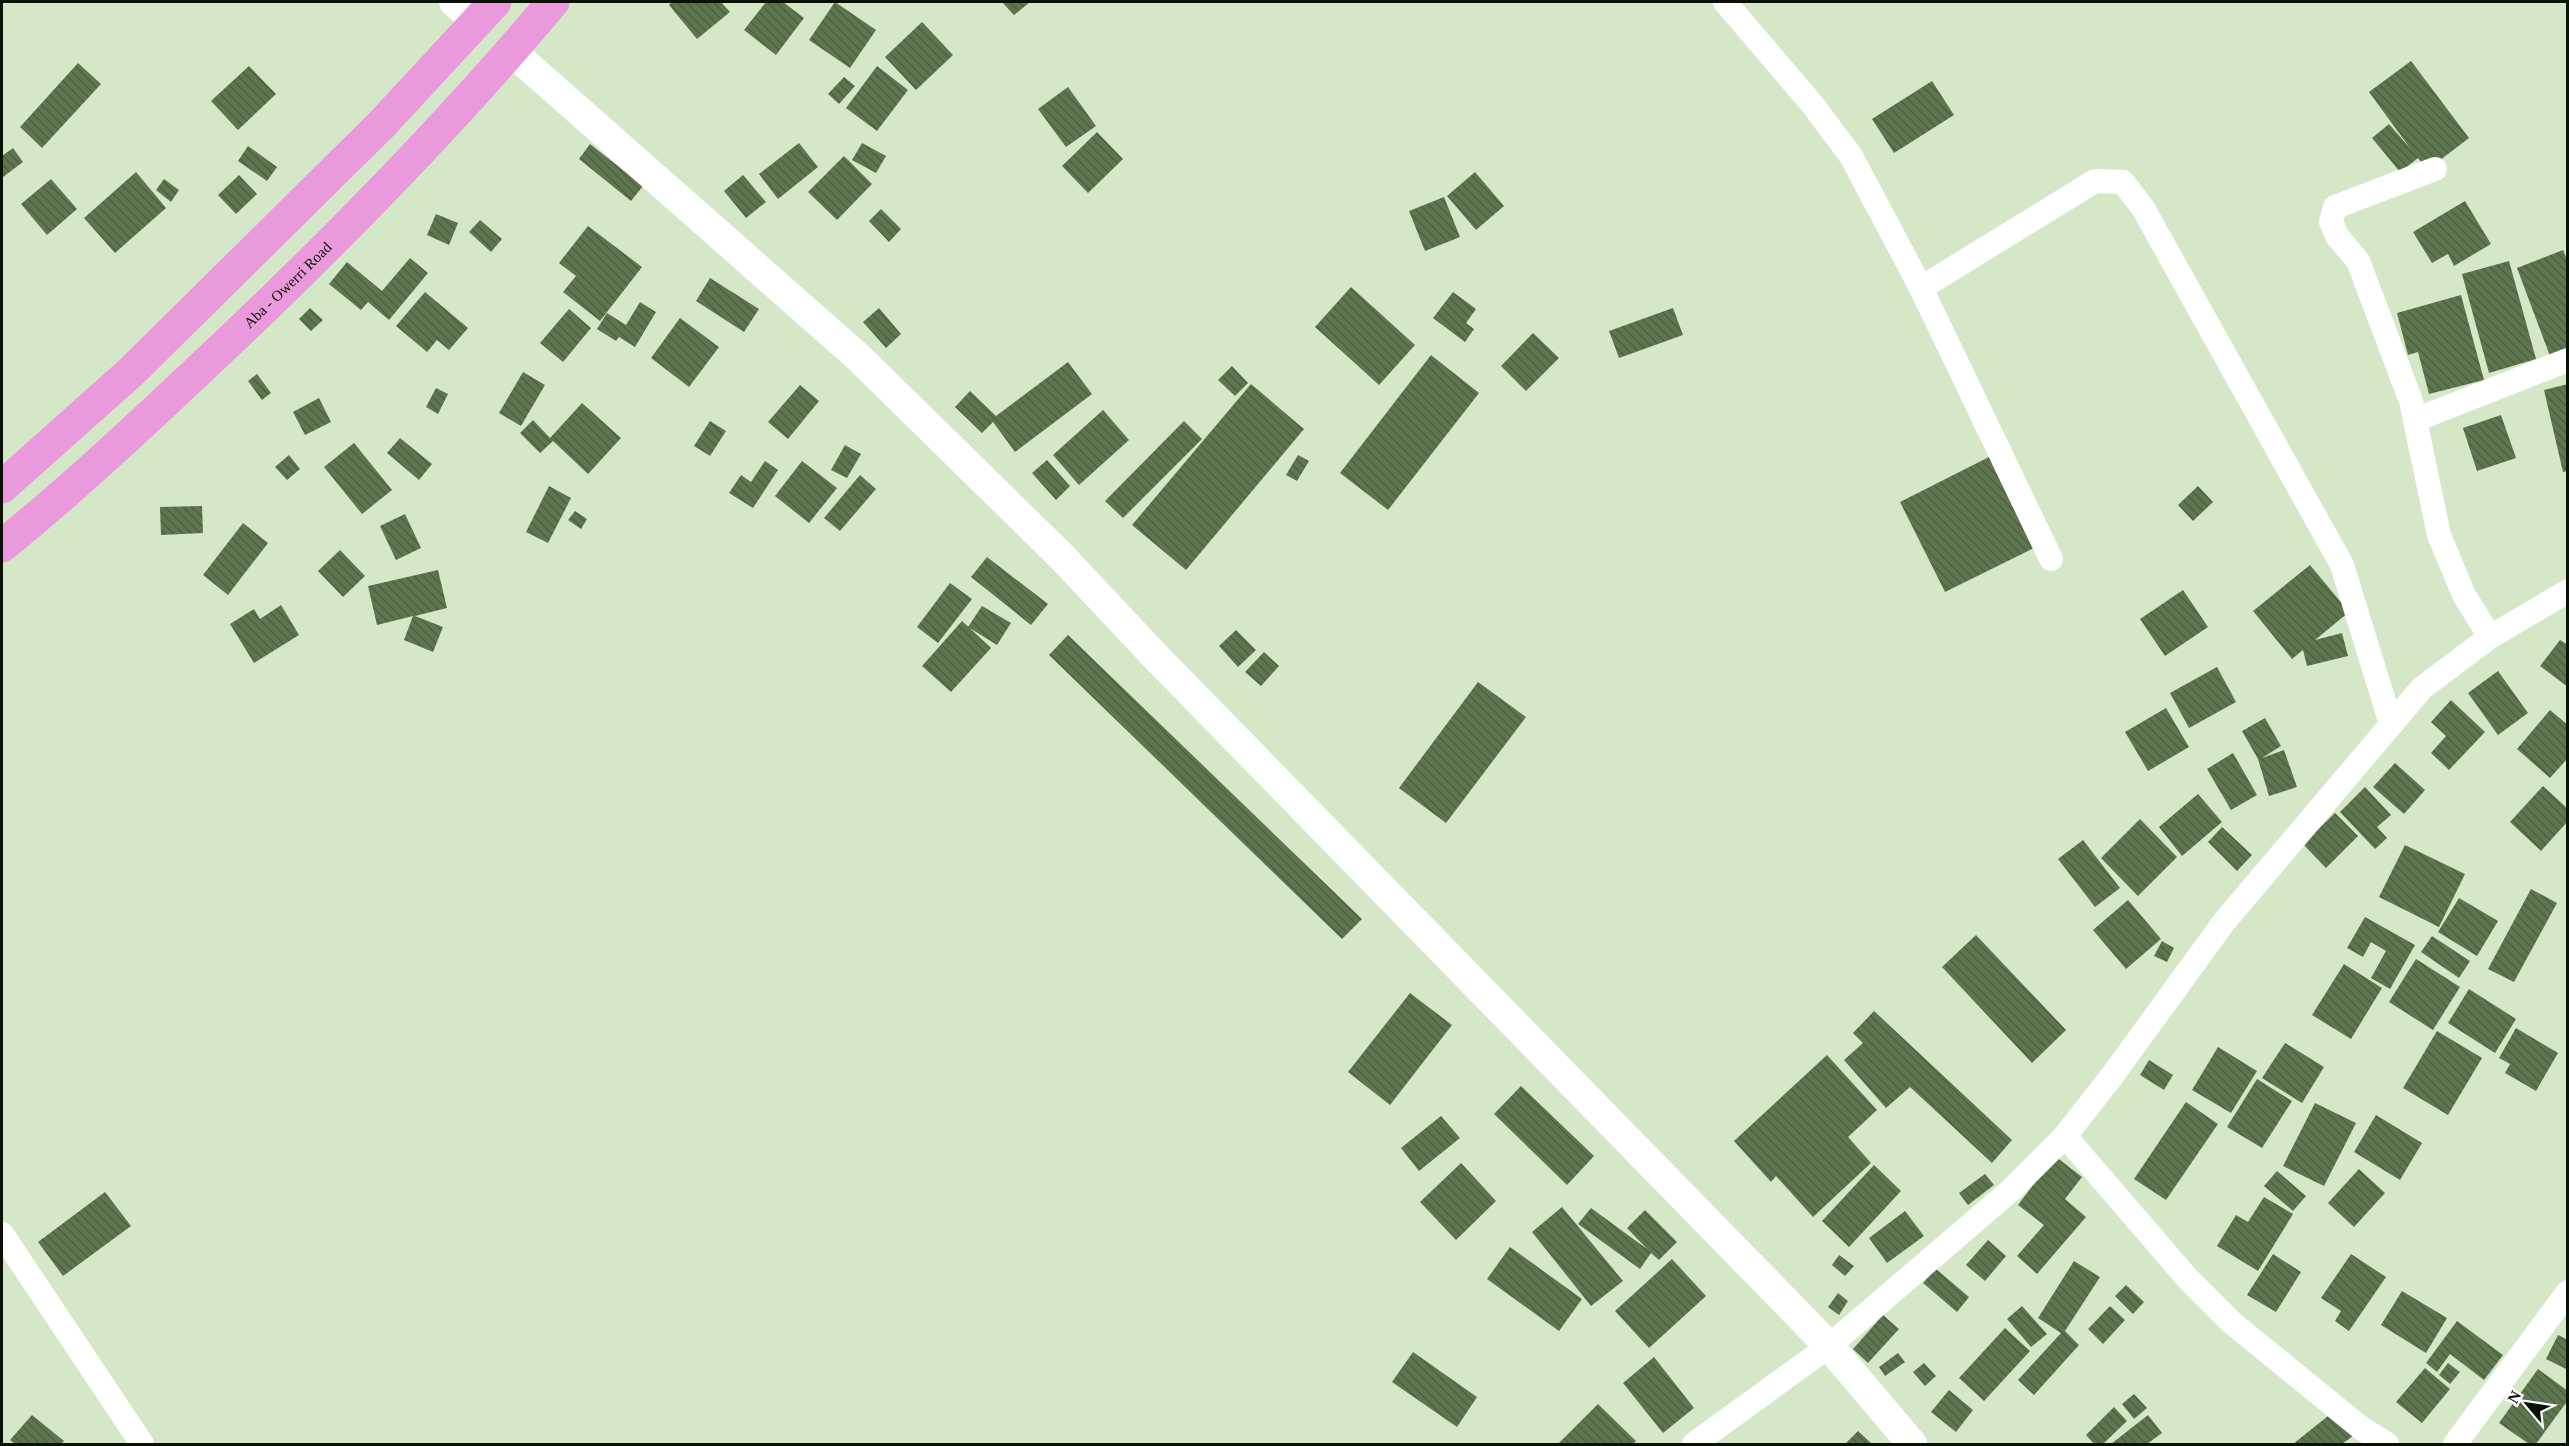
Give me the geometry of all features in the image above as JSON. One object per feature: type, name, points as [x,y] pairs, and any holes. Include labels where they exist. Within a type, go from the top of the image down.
[{"type":"highway","name":"Aba - Owerri Road","points":[[2,546],[141,424],[292,283],[389,186],[512,51],[553,2]]},
{"type":"highway","points":[[2,487],[132,371],[381,125],[475,8]]},
{"type":"street","points":[[1725,2],[1812,104],[1851,156],[1921,288],[2051,558]]},
{"type":"street","points":[[512,51],[858,357],[1062,556],[1154,655],[1829,1346],[1912,1444]]},
{"type":"street","points":[[2435,169],[2335,207],[2331,222],[2337,236],[2358,261],[2407,390],[2439,535],[2464,596],[2490,637]]},
{"type":"street","points":[[1921,288],[2095,182],[2123,182],[2143,208],[2342,565],[2391,724]]},
{"type":"street","points":[[2415,420],[2568,360]]},
{"type":"street","points":[[1694,1444],[1829,1346],[2010,1191],[2065,1136],[2112,1076],[2219,929],[2422,688],[2490,637],[2568,591]]},
{"type":"street","points":[[2065,1136],[2188,1279],[2231,1322],[2361,1428],[2387,1444]]},
{"type":"street","points":[[2,1234],[142,1444]]},
{"type":"street","points":[[2456,1444],[2568,1292]]},
{"type":"building","points":[[672,2],[721,2],[730,12],[697,39],[669,5]]},
{"type":"building","points":[[766,2],[783,2],[804,18],[776,55],[744,30]]},
{"type":"building","points":[[835,2],[876,30],[850,68],[809,40]]},
{"type":"building","points":[[1002,2],[1030,2],[1014,15]]},
{"type":"building","points":[[922,22],[953,55],[916,90],[885,57]]},
{"type":"building","points":[[2411,61],[2469,138],[2427,170],[2418,158],[2400,172],[2372,138],[2389,124],[2410,148],[2369,92]]},
{"type":"building","points":[[78,63],[101,84],[42,148],[20,127]]},
{"type":"building","points":[[249,66],[276,94],[238,130],[211,101]]},
{"type":"building","points":[[877,66],[908,90],[877,131],[846,108]]},
{"type":"building","points":[[844,77],[855,86],[839,104],[828,94]]},
{"type":"building","points":[[1932,81],[1954,115],[1894,153],[1872,119]]},
{"type":"building","points":[[1068,87],[1096,126],[1066,147],[1038,109]]},
{"type":"building","points":[[1097,132],[1123,159],[1088,193],[1062,166]]},
{"type":"building","points":[[799,143],[818,167],[778,199],[759,174]]},
{"type":"building","points":[[862,143],[886,156],[876,173],[852,160]]},
{"type":"building","points":[[590,144],[643,186],[631,201],[579,159]]},
{"type":"building","points":[[248,146],[277,167],[267,181],[238,161]]},
{"type":"building","points":[[13,148],[23,162],[3,177],[2,156]]},
{"type":"building","points":[[844,156],[872,184],[837,220],[808,192]]},
{"type":"building","points":[[136,172],[166,208],[115,253],[84,218]]},
{"type":"building","points":[[1475,172],[1504,206],[1476,230],[1447,196]]},
{"type":"building","points":[[239,175],[257,194],[236,214],[218,195]]},
{"type":"building","points":[[743,175],[766,202],[746,218],[724,191]]},
{"type":"building","points":[[51,179],[77,209],[47,235],[21,204]]},
{"type":"building","points":[[164,179],[179,190],[171,202],[156,190]]},
{"type":"building","points":[[1444,197],[1460,237],[1425,251],[1409,211]]},
{"type":"building","points":[[2465,201],[2491,244],[2454,266],[2448,254],[2432,263],[2413,232]]},
{"type":"building","points":[[881,209],[901,229],[889,242],[869,221]]},
{"type":"building","points":[[436,214],[458,223],[449,245],[427,235]]},
{"type":"building","points":[[480,220],[502,239],[491,252],[469,232]]},
{"type":"building","points":[[588,226],[642,267],[600,321],[563,292],[576,276],[559,263]]},
{"type":"building","points":[[2563,250],[2568,262],[2568,350],[2550,356],[2517,268]]},
{"type":"building","points":[[410,258],[428,273],[389,320],[368,302],[361,310],[329,284],[347,262],[382,291]]},
{"type":"building","points":[[2509,261],[2536,359],[2489,373],[2462,274]]},
{"type":"building","points":[[710,278],[759,309],[744,332],[696,301]]},
{"type":"building","points":[[1351,287],[1415,345],[1379,385],[1315,327]]},
{"type":"building","points":[[425,292],[468,328],[449,350],[437,340],[427,352],[396,326]]},
{"type":"building","points":[[1453,292],[1476,309],[1466,323],[1474,329],[1465,342],[1433,318]]},
{"type":"building","points":[[2461,295],[2484,380],[2429,394],[2418,352],[2408,355],[2397,313]]},
{"type":"building","points":[[640,302],[656,312],[635,347],[619,337],[616,341],[597,329],[607,313],[626,325]]},
{"type":"building","points":[[310,308],[323,320],[311,331],[299,319]]},
{"type":"building","points":[[879,308],[901,334],[886,348],[863,322]]},
{"type":"building","points":[[1673,308],[1683,335],[1619,358],[1609,331]]},
{"type":"building","points":[[569,309],[591,328],[563,362],[540,343]]},
{"type":"building","points":[[680,318],[719,347],[689,387],[651,358]]},
{"type":"building","points":[[1533,333],[1559,358],[1526,391],[1501,366]]},
{"type":"building","points":[[1431,355],[1479,393],[1388,510],[1340,473]]},
{"type":"building","points":[[1068,362],[1092,394],[1015,452],[993,422],[982,433],[955,407],[970,391],[996,416]]},
{"type":"building","points":[[1232,366],[1248,383],[1235,396],[1218,380]]},
{"type":"building","points":[[523,372],[545,385],[521,426],[499,413]]},
{"type":"building","points":[[257,374],[271,393],[262,400],[248,381]]},
{"type":"building","points":[[1251,384],[1304,429],[1186,570],[1132,525]]},
{"type":"building","points":[[2568,384],[2568,471],[2563,472],[2544,390]]},
{"type":"building","points":[[800,385],[819,401],[788,439],[768,422]]},
{"type":"building","points":[[436,388],[448,394],[438,414],[426,407]]},
{"type":"building","points":[[319,398],[331,422],[305,435],[293,412]]},
{"type":"building","points":[[582,403],[621,438],[588,474],[553,441],[540,453],[520,433],[533,420],[550,438]]},
{"type":"building","points":[[1103,410],[1129,440],[1079,485],[1053,455]]},
{"type":"building","points":[[2501,415],[2516,458],[2477,471],[2463,428]]},
{"type":"building","points":[[710,421],[726,431],[710,456],[694,446]]},
{"type":"building","points":[[1184,421],[1202,439],[1123,518],[1105,501]]},
{"type":"building","points":[[400,438],[432,464],[419,480],[387,453]]},
{"type":"building","points":[[354,443],[392,490],[362,514],[324,467]]},
{"type":"building","points":[[845,445],[861,454],[847,478],[831,470]]},
{"type":"building","points":[[289,455],[300,469],[287,480],[275,467]]},
{"type":"building","points":[[1298,455],[1309,461],[1297,481],[1286,475]]},
{"type":"building","points":[[1989,457],[2034,548],[1945,592],[1900,502]]},
{"type":"building","points":[[1047,460],[1070,486],[1056,500],[1032,473]]},
{"type":"building","points":[[765,461],[778,470],[753,508],[729,493],[741,475],[751,482]]},
{"type":"building","points":[[802,461],[837,488],[809,523],[775,496]]},
{"type":"building","points":[[860,475],[876,489],[840,531],[824,518]]},
{"type":"building","points":[[549,486],[571,498],[548,543],[526,532]]},
{"type":"building","points":[[2198,486],[2213,502],[2193,521],[2178,505]]},
{"type":"building","points":[[202,506],[203,533],[161,535],[160,507]]},
{"type":"building","points":[[575,511],[587,519],[581,529],[568,520]]},
{"type":"building","points":[[405,514],[421,548],[396,560],[380,526]]},
{"type":"building","points":[[243,523],[268,543],[228,595],[203,575]]},
{"type":"building","points":[[340,550],[365,576],[343,597],[318,571]]},
{"type":"building","points":[[987,557],[1048,604],[1031,625],[971,577]]},
{"type":"building","points":[[2310,565],[2349,612],[2315,640],[2342,633],[2348,656],[2307,666],[2303,650],[2292,659],[2253,611]]},
{"type":"building","points":[[438,570],[447,608],[415,616],[443,627],[433,652],[404,640],[413,616],[377,625],[368,586]]},
{"type":"building","points":[[950,583],[972,599],[938,643],[917,627]]},
{"type":"building","points":[[2183,590],[2208,627],[2165,656],[2140,619]]},
{"type":"building","points":[[281,605],[299,635],[254,663],[230,624],[254,609],[260,619]]},
{"type":"building","points":[[982,606],[1011,623],[997,645],[968,627]]},
{"type":"building","points":[[962,621],[991,648],[951,692],[922,666]]},
{"type":"building","points":[[1236,630],[1256,650],[1238,667],[1219,646]]},
{"type":"building","points":[[1068,635],[1362,919],[1342,939],[1049,655]]},
{"type":"building","points":[[2560,640],[2568,645],[2568,687],[2540,666]]},
{"type":"building","points":[[1264,652],[1279,666],[1261,686],[1245,672]]},
{"type":"building","points":[[2217,667],[2236,702],[2189,728],[2170,693]]},
{"type":"building","points":[[2498,671],[2528,713],[2498,735],[2468,693]]},
{"type":"building","points":[[1478,682],[1526,717],[1446,823],[1399,788]]},
{"type":"building","points":[[2451,700],[2485,732],[2449,770],[2431,753],[2446,736],[2431,722]]},
{"type":"building","points":[[2166,708],[2189,747],[2148,771],[2125,732]]},
{"type":"building","points":[[2550,710],[2568,725],[2568,758],[2550,778],[2517,749]]},
{"type":"building","points":[[2265,718],[2281,746],[2262,758],[2284,750],[2297,787],[2269,796],[2258,759],[2242,731]]},
{"type":"building","points":[[2233,753],[2257,795],[2231,810],[2207,769]]},
{"type":"building","points":[[2395,763],[2425,790],[2404,814],[2373,787]]},
{"type":"building","points":[[2543,786],[2568,809],[2568,821],[2541,851],[2510,822]]},
{"type":"building","points":[[2365,787],[2391,815],[2377,827],[2387,838],[2375,849],[2340,812]]},
{"type":"building","points":[[2198,794],[2222,822],[2182,856],[2159,827]]},
{"type":"building","points":[[2335,813],[2358,836],[2326,868],[2303,844]]},
{"type":"building","points":[[2140,819],[2177,857],[2138,896],[2101,858]]},
{"type":"building","points":[[2222,827],[2252,855],[2237,871],[2208,842]]},
{"type":"building","points":[[2083,840],[2120,888],[2095,907],[2058,859]]},
{"type":"building","points":[[2405,845],[2465,874],[2439,927],[2379,897]]},
{"type":"building","points":[[2531,889],[2557,903],[2514,982],[2488,969]]},
{"type":"building","points":[[2459,898],[2498,921],[2477,956],[2438,932]]},
{"type":"building","points":[[2128,900],[2161,939],[2126,969],[2093,930]]},
{"type":"building","points":[[2365,917],[2415,945],[2390,989],[2371,978],[2386,951],[2371,942],[2363,957],[2347,948]]},
{"type":"building","points":[[1976,935],[2066,1030],[2032,1063],[1942,967]]},
{"type":"building","points":[[2432,936],[2470,961],[2459,978],[2421,952]]},
{"type":"building","points":[[2162,941],[2174,948],[2167,962],[2154,956]]},
{"type":"building","points":[[2416,959],[2460,987],[2433,1030],[2389,1002]]},
{"type":"building","points":[[2344,964],[2382,988],[2351,1039],[2312,1015]]},
{"type":"building","points":[[2469,989],[2516,1019],[2495,1053],[2448,1023]]},
{"type":"building","points":[[1410,993],[1452,1025],[1390,1105],[1348,1072]]},
{"type":"building","points":[[1874,1011],[2012,1140],[1992,1163],[1910,1087],[1886,1108],[1844,1060],[1863,1043],[1853,1033]]},
{"type":"building","points":[[2516,1028],[2558,1053],[2536,1091],[2505,1073],[2510,1064],[2499,1058]]},
{"type":"building","points":[[2437,1031],[2482,1058],[2448,1115],[2403,1088]]},
{"type":"building","points":[[2285,1043],[2324,1067],[2302,1103],[2262,1078]]},
{"type":"building","points":[[2218,1047],[2257,1071],[2231,1113],[2192,1090]]},
{"type":"building","points":[[1827,1055],[1877,1110],[1848,1137],[1871,1163],[1813,1217],[1776,1176],[1771,1182],[1734,1141]]},
{"type":"building","points":[[2149,1060],[2173,1075],[2164,1090],[2140,1075]]},
{"type":"building","points":[[2257,1079],[2292,1101],[2262,1148],[2227,1127]]},
{"type":"building","points":[[1521,1086],[1594,1156],[1567,1185],[1494,1114]]},
{"type":"building","points":[[2186,1102],[2218,1124],[2166,1200],[2134,1179]]},
{"type":"building","points":[[2315,1103],[2356,1123],[2324,1186],[2283,1166]]},
{"type":"building","points":[[2376,1115],[2422,1143],[2400,1180],[2354,1152]]},
{"type":"building","points":[[1441,1116],[1460,1138],[1419,1171],[1401,1148]]},
{"type":"building","points":[[2055,1156],[2082,1177],[2065,1199],[2086,1217],[2037,1274],[2017,1256],[2044,1225],[2018,1205]]},
{"type":"building","points":[[1461,1163],[1496,1201],[1456,1240],[1420,1202]]},
{"type":"building","points":[[1874,1165],[1901,1191],[1849,1247],[1822,1221]]},
{"type":"building","points":[[2359,1169],[2385,1193],[2354,1227],[2328,1203]]},
{"type":"building","points":[[2277,1171],[2306,1196],[2293,1211],[2264,1186]]},
{"type":"building","points":[[1985,1174],[1994,1185],[1968,1205],[1959,1193]]},
{"type":"building","points":[[105,1192],[131,1226],[63,1276],[38,1242]]},
{"type":"building","points":[[2264,1197],[2293,1214],[2258,1271],[2217,1246],[2236,1215],[2248,1222]]},
{"type":"building","points":[[1562,1207],[1623,1281],[1591,1306],[1532,1232]]},
{"type":"building","points":[[1591,1208],[1647,1249],[1627,1228],[1645,1210],[1677,1242],[1659,1260],[1651,1253],[1640,1269],[1578,1224]]},
{"type":"building","points":[[1905,1211],[1924,1236],[1887,1263],[1869,1238]]},
{"type":"building","points":[[1988,1240],[2006,1256],[1985,1281],[1966,1265]]},
{"type":"building","points":[[1510,1247],[1582,1299],[1559,1331],[1487,1279]]},
{"type":"building","points":[[2273,1254],[2301,1272],[2276,1312],[2247,1295]]},
{"type":"building","points":[[2351,1254],[2386,1277],[2349,1331],[2335,1321],[2341,1311],[2321,1298]]},
{"type":"building","points":[[1839,1255],[1854,1266],[1845,1276],[1832,1265]]},
{"type":"building","points":[[1672,1259],[1706,1296],[1649,1348],[1615,1311]]},
{"type":"building","points":[[2074,1261],[2100,1277],[2065,1331],[2079,1345],[2034,1395],[2018,1380],[2061,1333],[2038,1318]]},
{"type":"building","points":[[1936,1269],[1969,1297],[1957,1312],[1923,1283]]},
{"type":"building","points":[[2126,1285],[2144,1302],[2133,1314],[2115,1296]]},
{"type":"building","points":[[2402,1291],[2447,1318],[2426,1353],[2381,1325]]},
{"type":"building","points":[[1838,1293],[1848,1301],[1839,1315],[1828,1307]]},
{"type":"building","points":[[2022,1306],[2047,1334],[2031,1347],[2007,1319]]},
{"type":"building","points":[[2110,1306],[2125,1320],[2103,1344],[2088,1329]]},
{"type":"building","points":[[1883,1315],[1899,1329],[1868,1363],[1853,1349]]},
{"type":"building","points":[[2457,1321],[2503,1355],[2484,1380],[2450,1354],[2437,1372],[2426,1363]]},
{"type":"building","points":[[2005,1328],[2030,1351],[1984,1401],[1959,1378]]},
{"type":"building","points":[[2558,1335],[2568,1340],[2568,1370],[2546,1359]]},
{"type":"building","points":[[1413,1352],[1477,1397],[1457,1427],[1392,1382]]},
{"type":"building","points":[[1898,1353],[1905,1362],[1885,1376],[1879,1367]]},
{"type":"building","points":[[1654,1357],[1694,1408],[1663,1433],[1623,1383]]},
{"type":"building","points":[[1924,1363],[1936,1376],[1925,1386],[1913,1372]]},
{"type":"building","points":[[2448,1363],[2460,1372],[2450,1384],[2439,1375]]},
{"type":"building","points":[[2425,1368],[2450,1389],[2422,1423],[2396,1402]]},
{"type":"building","points":[[2538,1369],[2568,1391],[2568,1400],[2536,1444],[2529,1444],[2499,1423]]},
{"type":"building","points":[[1949,1390],[1973,1410],[1956,1432],[1931,1412]]},
{"type":"building","points":[[2134,1394],[2147,1408],[2134,1419],[2122,1404]]},
{"type":"building","points":[[1598,1404],[1636,1441],[1633,1444],[1558,1444]]},
{"type":"building","points":[[2114,1407],[2127,1421],[2103,1444],[2094,1444],[2086,1435]]},
{"type":"building","points":[[2333,1412],[2353,1436],[2342,1444],[2293,1444]]},
{"type":"building","points":[[32,1415],[64,1441],[61,1444],[15,1444],[10,1440]]},
{"type":"building","points":[[2148,1415],[2162,1433],[2147,1444],[2111,1444]]},
{"type":"building","points":[[1858,1431],[1872,1444],[1845,1444]]}]
